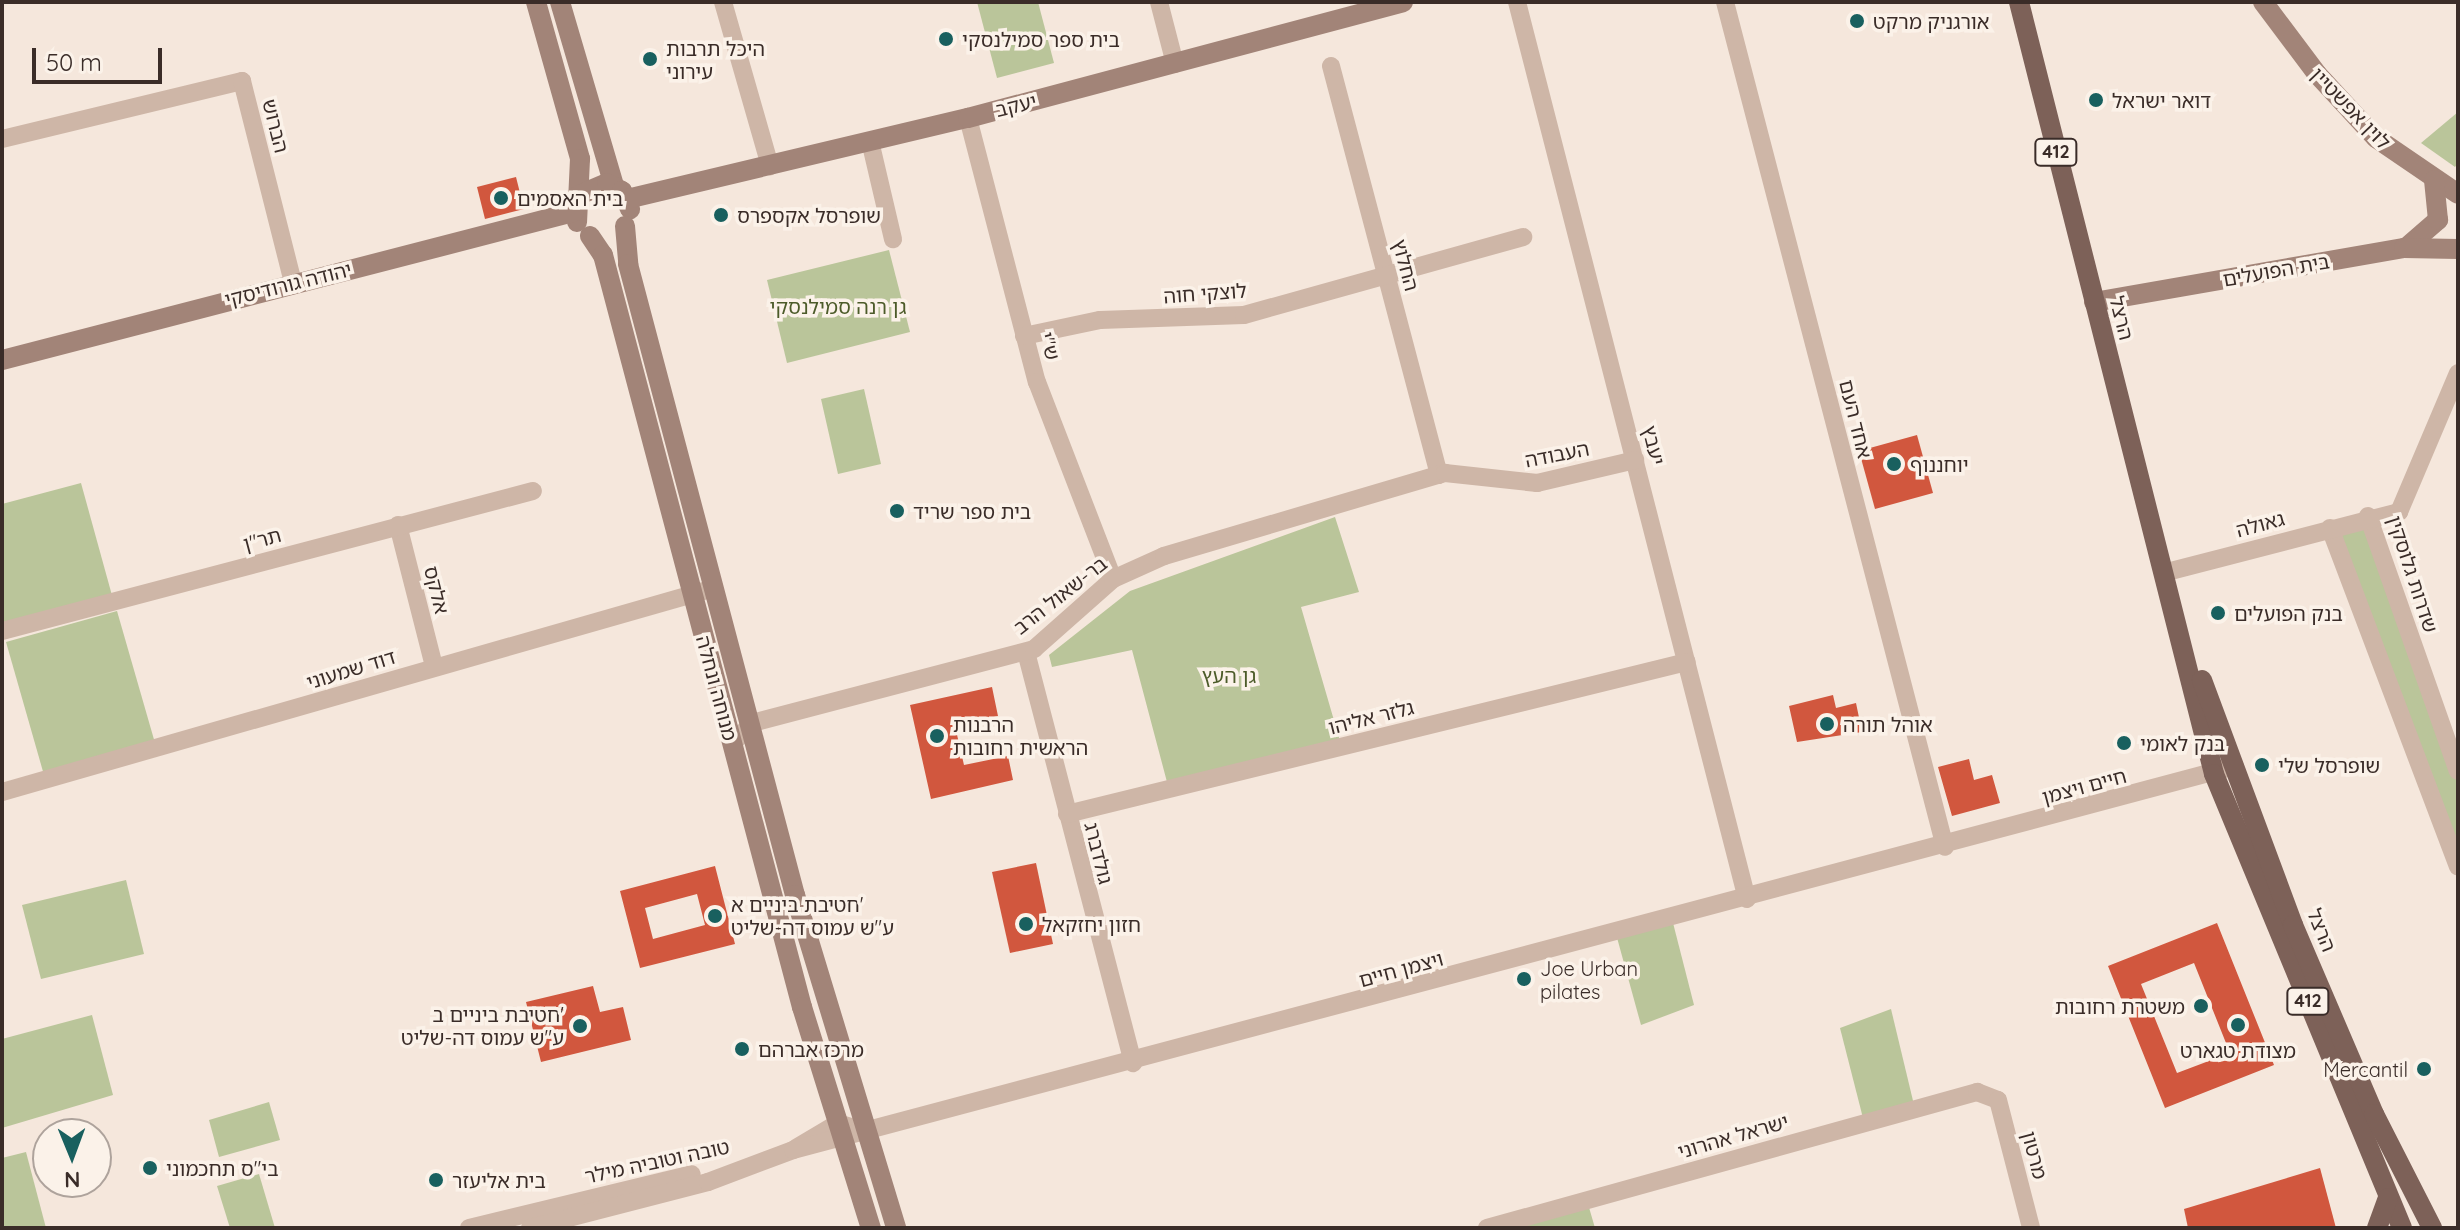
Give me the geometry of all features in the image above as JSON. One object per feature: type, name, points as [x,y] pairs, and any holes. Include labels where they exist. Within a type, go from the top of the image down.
[{"type":"main road","name":"הרצל","points":[[2019,2],[2163,573],[2185,644],[2214,774],[2402,1228]]},
{"type":"main road","name":"הרצל","points":[[2185,644],[2235,766],[2293,925],[2374,1114],[2432,1228]]},
{"type":"main road","points":[[2377,1228],[2388,1198]]},
{"type":"street","points":[[536,2],[580,159],[576,204],[590,236],[613,236],[625,226],[621,192],[560,2]]},
{"type":"street","points":[[723,2],[770,166]]},
{"type":"street","points":[[1159,2],[1175,64]]},
{"type":"street","name":"יעקב","points":[[621,192],[770,166],[968,118],[1403,2]]},
{"type":"street","name":"יעבץ","points":[[1517,2],[1747,899]]},
{"type":"street","name":"אחד העם","points":[[1725,2],[1945,847]]},
{"type":"street","name":"לוין אפשטיין","points":[[2263,2],[2317,74],[2369,130],[2434,180],[2458,194]]},
{"type":"street","name":"החלוץ","points":[[1331,66],[1439,475]]},
{"type":"street","name":"הברוש","points":[[2,139],[242,81],[293,282]]},
{"type":"street","name":"ש\"י","points":[[968,118],[1024,336],[1113,579]]},
{"type":"street","points":[[870,141],[893,239]]},
{"type":"street","points":[[2404,248],[2438,220],[2434,180]]},
{"type":"street","points":[[576,204],[598,183],[621,192]]},
{"type":"street","name":"יהודה גורודיסקי","points":[[2,360],[576,204]]},
{"type":"street","name":"מנוחה ונחלה","points":[[625,226],[628,264],[713,588],[752,723],[795,895],[896,1228]]},
{"type":"street","name":"מנוחה ונחלה","points":[[590,236],[603,255],[732,744],[871,1228]]},
{"type":"street","name":"לוצקי חוה","points":[[1024,336],[1100,320],[1244,315],[1387,279],[1523,237]]},
{"type":"street","name":"בית הפועלים","points":[[2094,302],[2404,248],[2458,249]]},
{"type":"street","name":"שדרות גלוסקין","points":[[2458,373],[2399,512],[2368,516],[2458,771]]},
{"type":"street","name":"העבודה","points":[[1439,475],[1537,483],[1635,460]]},
{"type":"street","name":"בר-שאול הרב","points":[[752,723],[1026,652],[1113,579],[1164,556],[1439,475]]},
{"type":"street","name":"תר\"ן","points":[[2,631],[533,491]]},
{"type":"street","name":"גאולה","points":[[2163,573],[2368,516]]},
{"type":"street","name":"אלקס","points":[[398,525],[434,666]]},
{"type":"street","points":[[2330,528],[2458,867]]},
{"type":"street","name":"דוד שמעוני","points":[[2,792],[713,588]]},
{"type":"street","name":"גולדברג","points":[[1026,652],[1133,1063]]},
{"type":"street","name":"גלזר אליהו","points":[[1067,814],[1687,662]]},
{"type":"street","points":[[732,744],[752,723]]},
{"type":"street","name":"חיים ויצמן","points":[[1945,847],[2235,766]]},
{"type":"street","name":"ויצמן חיים","points":[[868,1133],[1945,847]]},
{"type":"street","name":"ישראל אהרוני","points":[[1487,1228],[1977,1092],[1993,1094]]},
{"type":"street","name":"מרטון","points":[[1993,1094],[2031,1228]]},
{"type":"street","name":"טובה וטוביה מילר","points":[[530,1228],[761,1162],[842,1132],[868,1133]]},
{"type":"street","name":"טובה וטוביה מילר","points":[[469,1228],[761,1162]]},
{"type":"green space","points":[[977,2],[1038,2],[1054,63],[997,78]]},
{"type":"green space","points":[[2458,112],[2458,163],[2455,167],[2421,143]]},
{"type":"green space","name":"גן רנה סמילנסקי","points":[[889,250],[910,332],[787,363],[767,280]]},
{"type":"green space","points":[[864,389],[881,464],[838,474],[821,399]]},
{"type":"green space","points":[[81,483],[113,599],[2,629],[2,504]]},
{"type":"green space","name":"גן העץ","points":[[1335,517],[1359,592],[1301,607],[1340,741],[1167,782],[1132,650],[1052,667],[1049,655],[1130,591]]},
{"type":"green space","points":[[2364,519],[2458,777],[2458,858],[2336,528]]},
{"type":"green space","points":[[117,611],[155,743],[44,775],[6,642]]},
{"type":"green space","points":[[126,880],[144,954],[41,979],[22,905]]},
{"type":"green space","points":[[1672,919],[1694,1005],[1641,1025],[1616,934]]},
{"type":"green space","points":[[1891,1009],[1915,1109],[1864,1122],[1840,1028]]},
{"type":"green space","points":[[92,1015],[113,1095],[2,1128],[2,1039]]},
{"type":"green space","points":[[269,1102],[280,1140],[219,1157],[209,1120]]},
{"type":"green space","points":[[26,1152],[32,1175],[32,1198],[38,1198],[46,1228],[2,1228],[2,1158]]},
{"type":"green space","points":[[259,1174],[275,1228],[230,1228],[217,1186]]},
{"type":"green space","points":[[1588,1204],[1595,1228],[1499,1228]]},
{"type":"building","name":"בית האסמים","points":[[516,177],[524,209],[485,219],[477,187]]},
{"type":"building","name":"יוחננוף","points":[[1917,435],[1933,493],[1875,509],[1859,451]]},
{"type":"building","name":"הרבנות הראשית רחובות","points":[[992,687],[998,716],[955,726],[964,765],[1008,756],[1013,780],[931,799],[910,705]]},
{"type":"building","name":"אוהל תורה","points":[[1833,695],[1836,708],[1856,703],[1862,732],[1797,742],[1789,706]]},
{"type":"building","points":[[1969,759],[1974,780],[1992,775],[2000,803],[1952,816],[1938,767]]},
{"type":"building","name":"חזון יחזקאל","points":[[1036,863],[1053,944],[1010,953],[992,872]]},
{"type":"building","name":"חטיבת ביניים א' ע\"ש עמוס דה-שליט","points":[[715,866],[735,944],[640,968],[620,891]],"holes":[[[697,894],[705,925],[653,939],[645,908]]]},
{"type":"building","name":"מצודת טגארט","points":[[2217,923],[2274,1065],[2165,1108],[2108,966]],"holes":[[[2194,963],[2230,1053],[2177,1073],[2141,984]]]},
{"type":"building","name":"חטיבת ביניים ב' ע\"ש עמוס דה-שליט","points":[[593,986],[600,1012],[623,1007],[631,1040],[541,1062],[526,1002]]},
{"type":"building","points":[[2320,1168],[2336,1228],[2188,1228],[2184,1209]]},
{"type":"place","name":"אורגניק מרקט","points":[[1857,21]]},
{"type":"place","name":"בית ספר סמילנסקי","points":[[946,39]]},
{"type":"place","name":"היכל תרבות עירוני","points":[[650,59]]},
{"type":"place","name":"דואר ישראל","points":[[2096,100]]},
{"type":"place","name":"בית האסמים","points":[[501,198]]},
{"type":"place","name":"שופרסל אקספרס","points":[[721,215]]},
{"type":"place","name":"יוחננוף","points":[[1894,464]]},
{"type":"place","name":"בית ספר שריד","points":[[897,511]]},
{"type":"place","name":"בנק הפועלים","points":[[2218,613]]},
{"type":"place","name":"אוהל תורה","points":[[1827,724]]},
{"type":"place","name":"הרבנות הראשית רחובות","points":[[937,736]]},
{"type":"place","name":"בנק לאומי","points":[[2124,743]]},
{"type":"place","name":"שופרסל שלי","points":[[2262,765]]},
{"type":"place","name":"חטיבת ביניים א' ע\"ש עמוס דה-שליט","points":[[715,916]]},
{"type":"place","name":"חזון יחזקאל","points":[[1026,924]]},
{"type":"place","name":"Joe Urban pilates","points":[[1524,979]]},
{"type":"place","name":"משטרת רחובות","points":[[2201,1006]]},
{"type":"place","name":"מצודת טגארט","points":[[2238,1025]]},
{"type":"place","name":"חטיבת ביניים ב' ע\"ש עמוס דה-שליט","points":[[580,1026]]},
{"type":"place","name":"מרכז אברהם","points":[[742,1049]]},
{"type":"place","name":"Mercantil","points":[[2424,1069]]},
{"type":"place","name":"בי\"ס תחכמוני","points":[[150,1168]]},
{"type":"place","name":"בית אליעזר","points":[[436,1180]]}]
